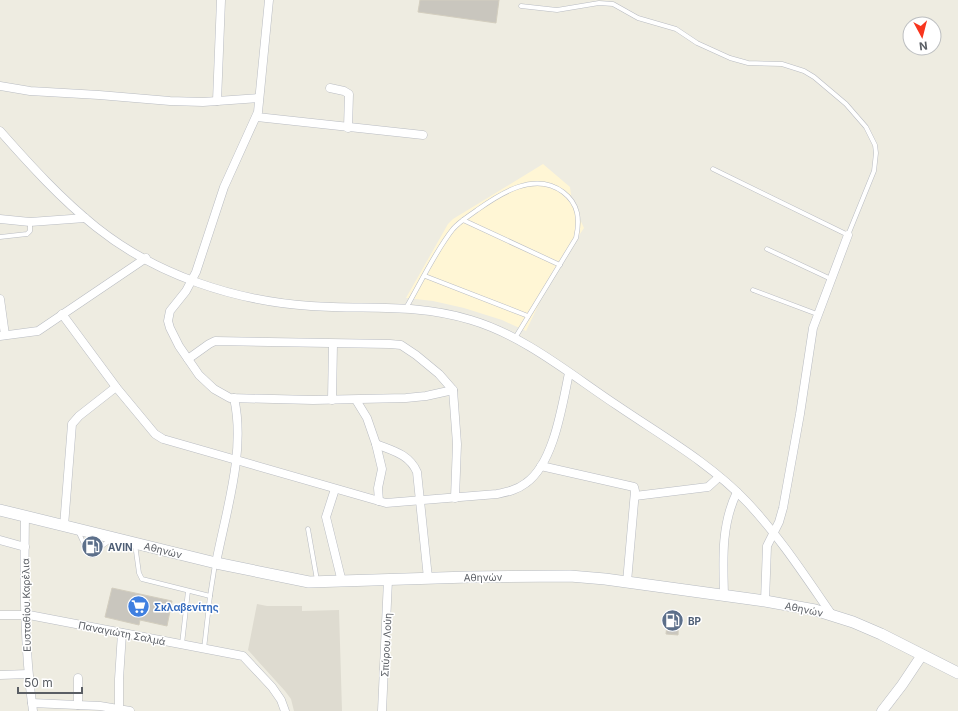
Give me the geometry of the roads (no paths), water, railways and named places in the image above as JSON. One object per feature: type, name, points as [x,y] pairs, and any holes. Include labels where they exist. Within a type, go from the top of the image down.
[{"type":"main road","name":"Αθηνών","points":[[0,510],[216,563],[284,578],[317,582],[428,578],[570,576],[627,582],[765,601],[832,615],[871,629],[958,673]]},
{"type":"street","points":[[217,101],[221,0]]},
{"type":"street","points":[[270,0],[256,117],[250,127],[226,182],[203,255],[193,280],[184,294],[171,308],[168,316],[170,328],[196,372],[210,386],[223,395],[234,398],[356,400],[421,397],[453,390]]},
{"type":"street","points":[[0,86],[30,91],[79,93],[170,101],[217,101],[259,98]]},
{"type":"street","points":[[330,88],[344,91],[349,94],[348,128]]},
{"type":"street","points":[[256,117],[423,135]]},
{"type":"street","points":[[0,131],[34,168],[85,218],[119,244],[193,280],[245,297],[283,304],[329,307],[406,308],[440,312],[469,319],[515,338],[671,442],[737,492],[796,562],[832,615]]},
{"type":"street","points":[[0,219],[30,222],[85,218]]},
{"type":"street","points":[[765,601],[766,552],[772,532],[779,522],[783,508],[800,414],[810,343],[817,314],[848,235]]},
{"type":"street","points":[[0,300],[3,335],[36,332],[146,258]]},
{"type":"street","points":[[62,314],[116,387],[159,437],[168,442],[236,459],[379,501],[394,504],[497,494],[515,489],[531,479],[541,466],[555,430],[569,373]]},
{"type":"street","points":[[188,359],[213,342],[401,345],[424,361],[446,380],[453,390],[457,444],[455,498]]},
{"type":"street","points":[[332,400],[333,344]]},
{"type":"street","points":[[64,526],[72,424],[79,416],[116,387]]},
{"type":"street","points":[[216,563],[236,459],[237,413],[234,398]]},
{"type":"street","points":[[356,400],[366,418],[376,444],[382,469],[378,488],[379,501]]},
{"type":"street","points":[[376,444],[394,451],[411,461],[419,477],[420,502],[428,578]]},
{"type":"street","points":[[541,466],[631,485],[635,488],[627,582]]},
{"type":"street","points":[[635,496],[708,488],[719,477]]},
{"type":"street","points":[[335,488],[326,517],[342,582]]},
{"type":"street","points":[[724,595],[724,531],[731,505],[737,492]]},
{"type":"street","name":"Ευσταθίου Καρέλια","points":[[25,516],[28,674],[33,707]]},
{"type":"street","points":[[0,540],[25,547]]},
{"type":"street","name":"Σπύρου Λούη","points":[[382,711],[388,580]]},
{"type":"street","name":"Παναγιώτη Σαλμά","points":[[0,615],[26,615],[243,656],[272,687],[285,711]]},
{"type":"street","points":[[119,710],[122,633]]},
{"type":"street","points":[[882,711],[905,682],[922,655]]},
{"type":"street","points":[[0,675],[28,674]]},
{"type":"street","points":[[78,678],[78,705]]},
{"type":"street","points":[[33,707],[78,705],[130,711]]},
{"type":"lane","points":[[521,6],[557,10],[607,2],[618,6],[638,18],[676,29],[697,43],[730,58],[748,63],[782,64],[804,71],[824,84],[846,104],[866,127],[875,145],[876,153],[874,172],[848,235],[714,169]]},
{"type":"lane","points":[[406,308],[447,237],[463,220],[507,191],[522,186],[539,183],[555,186],[566,195],[575,207],[579,223],[576,238],[515,338]]},
{"type":"lane","points":[[463,220],[560,265]]},
{"type":"lane","points":[[0,237],[28,234],[30,231],[30,222]]},
{"type":"lane","points":[[767,249],[831,279]]},
{"type":"lane","points":[[425,276],[528,316]]},
{"type":"lane","points":[[753,290],[817,314]]},
{"type":"lane","points":[[308,529],[317,582]]},
{"type":"lane","points":[[135,543],[139,573],[142,579],[210,596]]},
{"type":"lane","points":[[204,649],[210,596],[216,563]]},
{"type":"lane","points":[[182,645],[188,591]]},
{"type":"place","name":"AVIN","points":[[92,547]]},
{"type":"place","name":"Σκλαβενίτης","points":[[139,607]]},
{"type":"place","name":"BP","points":[[673,621]]}]
